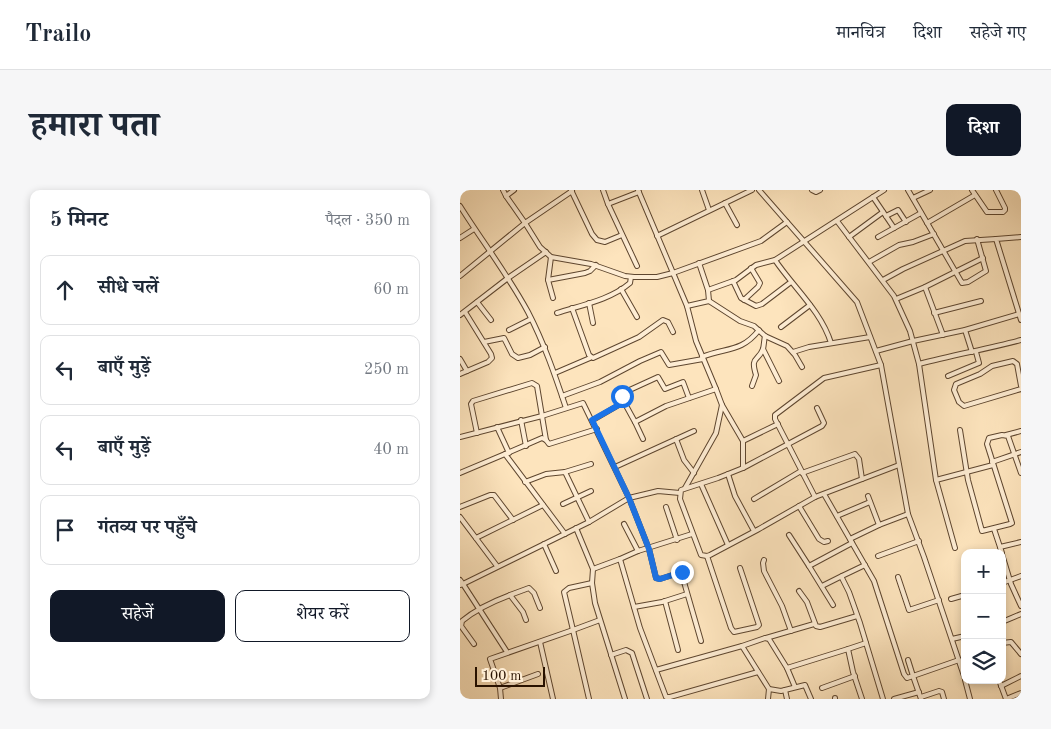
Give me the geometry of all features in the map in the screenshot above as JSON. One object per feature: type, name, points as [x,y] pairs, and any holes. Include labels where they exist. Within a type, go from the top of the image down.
[{"type":"street","points":[[503,190],[540,247],[551,257],[596,265],[631,277],[657,277],[673,273],[761,241],[787,222]]},
{"type":"street","points":[[506,196],[514,190]]},
{"type":"street","points":[[603,190],[637,266]]},
{"type":"street","points":[[702,190],[709,210]]},
{"type":"street","points":[[657,236],[752,190]]},
{"type":"street","points":[[759,190],[857,302],[881,365],[908,514],[919,541],[961,667]]},
{"type":"street","points":[[812,190],[816,192],[820,190]]},
{"type":"street","points":[[872,190],[883,212],[894,228]]},
{"type":"street","points":[[708,290],[733,281],[756,264],[775,260],[884,190]]},
{"type":"street","points":[[908,190],[962,282],[968,282],[986,271],[977,239]]},
{"type":"street","points":[[913,198],[930,190]]},
{"type":"street","points":[[972,190],[987,212],[1003,212],[1005,208],[996,190]]},
{"type":"street","points":[[460,276],[525,222],[571,191],[593,236],[597,240],[605,242],[622,234]]},
{"type":"street","points":[[608,204],[639,191],[687,306],[696,341],[722,405],[743,441],[743,468]]},
{"type":"street","points":[[927,222],[975,195]]},
{"type":"street","points":[[725,202],[737,224]]},
{"type":"street","points":[[460,206],[508,278],[531,319],[555,373],[566,408]]},
{"type":"street","points":[[886,216],[898,210],[906,222]]},
{"type":"street","points":[[849,237],[883,212]]},
{"type":"street","points":[[878,237],[921,213]]},
{"type":"street","points":[[837,221],[883,280],[896,299],[904,316],[919,364],[936,480],[955,548]]},
{"type":"street","points":[[460,238],[474,229]]},
{"type":"street","points":[[869,262],[899,244],[913,242],[934,234]]},
{"type":"street","points":[[883,280],[944,249],[965,241],[1021,237]]},
{"type":"street","points":[[876,351],[1020,317],[996,239]]},
{"type":"street","points":[[460,315],[546,252]]},
{"type":"street","points":[[551,257],[548,280],[553,298]]},
{"type":"street","points":[[896,299],[925,288],[983,258]]},
{"type":"street","points":[[775,260],[826,327],[832,343]]},
{"type":"street","points":[[699,263],[708,290],[709,301]]},
{"type":"street","points":[[548,280],[585,273],[596,265]]},
{"type":"street","points":[[744,300],[760,283],[751,268]]},
{"type":"street","points":[[557,312],[603,299],[630,283],[631,277]]},
{"type":"street","points":[[733,281],[739,295],[756,306],[791,282]]},
{"type":"street","points":[[925,288],[943,335]]},
{"type":"street","points":[[621,289],[637,317]]},
{"type":"street","points":[[687,306],[709,301],[740,321],[754,326],[765,336],[784,344],[793,352],[802,368]]},
{"type":"street","points":[[934,312],[981,301]]},
{"type":"street","points":[[477,302],[491,320]]},
{"type":"street","points":[[589,303],[593,323]]},
{"type":"street","points":[[781,327],[810,304]]},
{"type":"street","points":[[572,308],[590,358]]},
{"type":"street","points":[[460,374],[492,360],[491,354],[465,312]]},
{"type":"street","points":[[509,330],[531,319]]},
{"type":"street","points":[[555,373],[590,358],[596,358],[636,338],[663,320],[668,322],[673,332]]},
{"type":"street","points":[[562,396],[600,382],[661,352],[668,365],[703,358],[714,352],[731,350],[744,344],[753,338],[759,330]]},
{"type":"street","points":[[948,376],[978,364],[979,361],[965,330]]},
{"type":"street","points":[[752,386],[756,375],[754,361],[763,349],[765,336]]},
{"type":"street","points":[[793,352],[870,337]]},
{"type":"street","points":[[484,342],[504,338],[512,354],[518,358],[530,355],[544,347]]},
{"type":"street","points":[[919,364],[1021,340]]},
{"type":"street","points":[[763,349],[779,381]]},
{"type":"street","points":[[460,359],[467,371]]},
{"type":"street","points":[[1010,361],[1016,362],[1021,387],[964,406],[959,402],[954,390],[956,384],[980,374],[992,366],[1010,361]]},
{"type":"street","points":[[815,497],[774,416],[824,378],[881,365]]},
{"type":"street","points":[[642,439],[624,402],[622,396],[624,393],[658,377],[665,389],[683,382],[689,398]]},
{"type":"street","points":[[477,433],[472,402],[535,383],[546,440]]},
{"type":"street","points":[[635,422],[658,410],[716,389]]},
{"type":"street","points":[[460,438],[521,420],[542,416],[583,402],[629,498],[649,549],[657,579],[687,569]]},
{"type":"street","points":[[592,420],[624,402]]},
{"type":"street","points":[[507,652],[461,583],[589,522],[629,498],[658,491],[680,492],[685,488],[716,433],[722,405]]},
{"type":"street","points":[[685,488],[743,468],[823,425],[824,423],[817,408]]},
{"type":"street","points":[[521,420],[526,446]]},
{"type":"street","points":[[743,441],[778,424]]},
{"type":"street","points":[[498,427],[507,453],[565,534]]},
{"type":"street","points":[[460,473],[542,438],[549,444],[597,429]]},
{"type":"street","points":[[960,430],[966,472],[982,530],[984,531],[1012,523],[992,463],[987,441],[992,437],[1021,431]]},
{"type":"street","points":[[615,467],[694,431]]},
{"type":"street","points":[[1006,435],[1021,472]]},
{"type":"street","points":[[676,439],[684,460],[694,473]]},
{"type":"street","points":[[936,480],[966,472],[1021,452]]},
{"type":"street","points":[[754,499],[802,472],[855,454],[859,458],[862,479]]},
{"type":"street","points":[[526,482],[546,474],[565,472],[591,464]]},
{"type":"street","points":[[680,492],[680,499],[699,554],[707,556],[815,497],[899,465]]},
{"type":"street","points":[[565,472],[589,522]]},
{"type":"street","points":[[728,474],[735,496],[754,531]]},
{"type":"street","points":[[701,484],[728,545]]},
{"type":"street","points":[[564,504],[591,491]]},
{"type":"street","points":[[824,494],[876,586],[905,676],[907,678],[959,660]]},
{"type":"street","points":[[460,507],[494,495],[513,520]]},
{"type":"street","points":[[868,496],[879,525]]},
{"type":"street","points":[[837,516],[870,502]]},
{"type":"street","points":[[476,538],[543,505]]},
{"type":"street","points":[[799,506],[819,539],[824,542],[828,541]]},
{"type":"street","points":[[666,507],[677,540]]},
{"type":"street","points":[[809,566],[879,525],[908,514]]},
{"type":"street","points":[[460,517],[497,566]]},
{"type":"street","points":[[624,524],[638,551]]},
{"type":"street","points":[[576,528],[593,569],[594,603],[625,699]]},
{"type":"street","points":[[994,528],[1000,547],[1021,542]]},
{"type":"street","points":[[593,569],[638,551],[692,534]]},
{"type":"street","points":[[789,535],[833,606]]},
{"type":"street","points":[[878,556],[919,541]]},
{"type":"street","points":[[544,544],[556,571]]},
{"type":"street","points":[[707,556],[734,632],[759,625],[740,568]]},
{"type":"street","points":[[620,559],[634,607],[666,697],[670,698],[758,672]]},
{"type":"street","points":[[764,560],[764,571],[782,606],[791,631]]},
{"type":"street","points":[[822,586],[865,565]]},
{"type":"street","points":[[1006,566],[1011,584],[1021,606]]},
{"type":"street","points":[[682,572],[701,641]]},
{"type":"street","points":[[842,576],[857,616],[883,699]]},
{"type":"street","points":[[1006,582],[1021,576]]},
{"type":"street","points":[[898,577],[909,610],[938,600]]},
{"type":"street","points":[[589,699],[564,592],[570,588],[592,583]]},
{"type":"street","points":[[474,644],[461,626],[461,623],[463,619],[479,610],[529,588],[534,593],[540,608]]},
{"type":"street","points":[[799,591],[809,607],[814,624]]},
{"type":"street","points":[[634,607],[665,601],[687,594]]},
{"type":"street","points":[[510,595],[523,612],[526,620]]},
{"type":"street","points":[[950,599],[961,596]]},
{"type":"street","points":[[665,601],[678,650]]},
{"type":"street","points":[[1006,620],[1021,614]]},
{"type":"street","points":[[656,670],[814,624],[820,627],[857,616]]},
{"type":"street","points":[[501,699],[500,688],[490,660],[507,652],[600,620]]},
{"type":"street","points":[[952,639],[961,637]]},
{"type":"street","points":[[765,638],[771,641],[796,687]]},
{"type":"street","points":[[540,642],[554,699]]},
{"type":"street","points":[[1006,643],[1011,642],[1021,654]]},
{"type":"street","points":[[787,668],[866,643]]},
{"type":"street","points":[[742,646],[770,689],[777,691],[806,685],[811,699]]},
{"type":"street","points":[[848,648],[854,676],[862,699]]},
{"type":"street","points":[[611,655],[626,650],[632,653],[647,699]]},
{"type":"street","points":[[908,660],[920,696]]},
{"type":"street","points":[[500,688],[538,674]]},
{"type":"street","points":[[822,688],[854,676]]},
{"type":"street","points":[[1021,676],[1001,686],[1006,699],[1020,693],[1021,699]]},
{"type":"street","points":[[966,684],[970,699]]},
{"type":"street","points":[[768,699],[770,689]]},
{"type":"street","points":[[785,690],[787,699]]},
{"type":"street","points":[[894,699],[940,691],[944,699]]},
{"type":"route","points":[[622,396],[624,402],[592,420],[629,498],[649,549],[656,578],[660,579],[682,572]]}]
